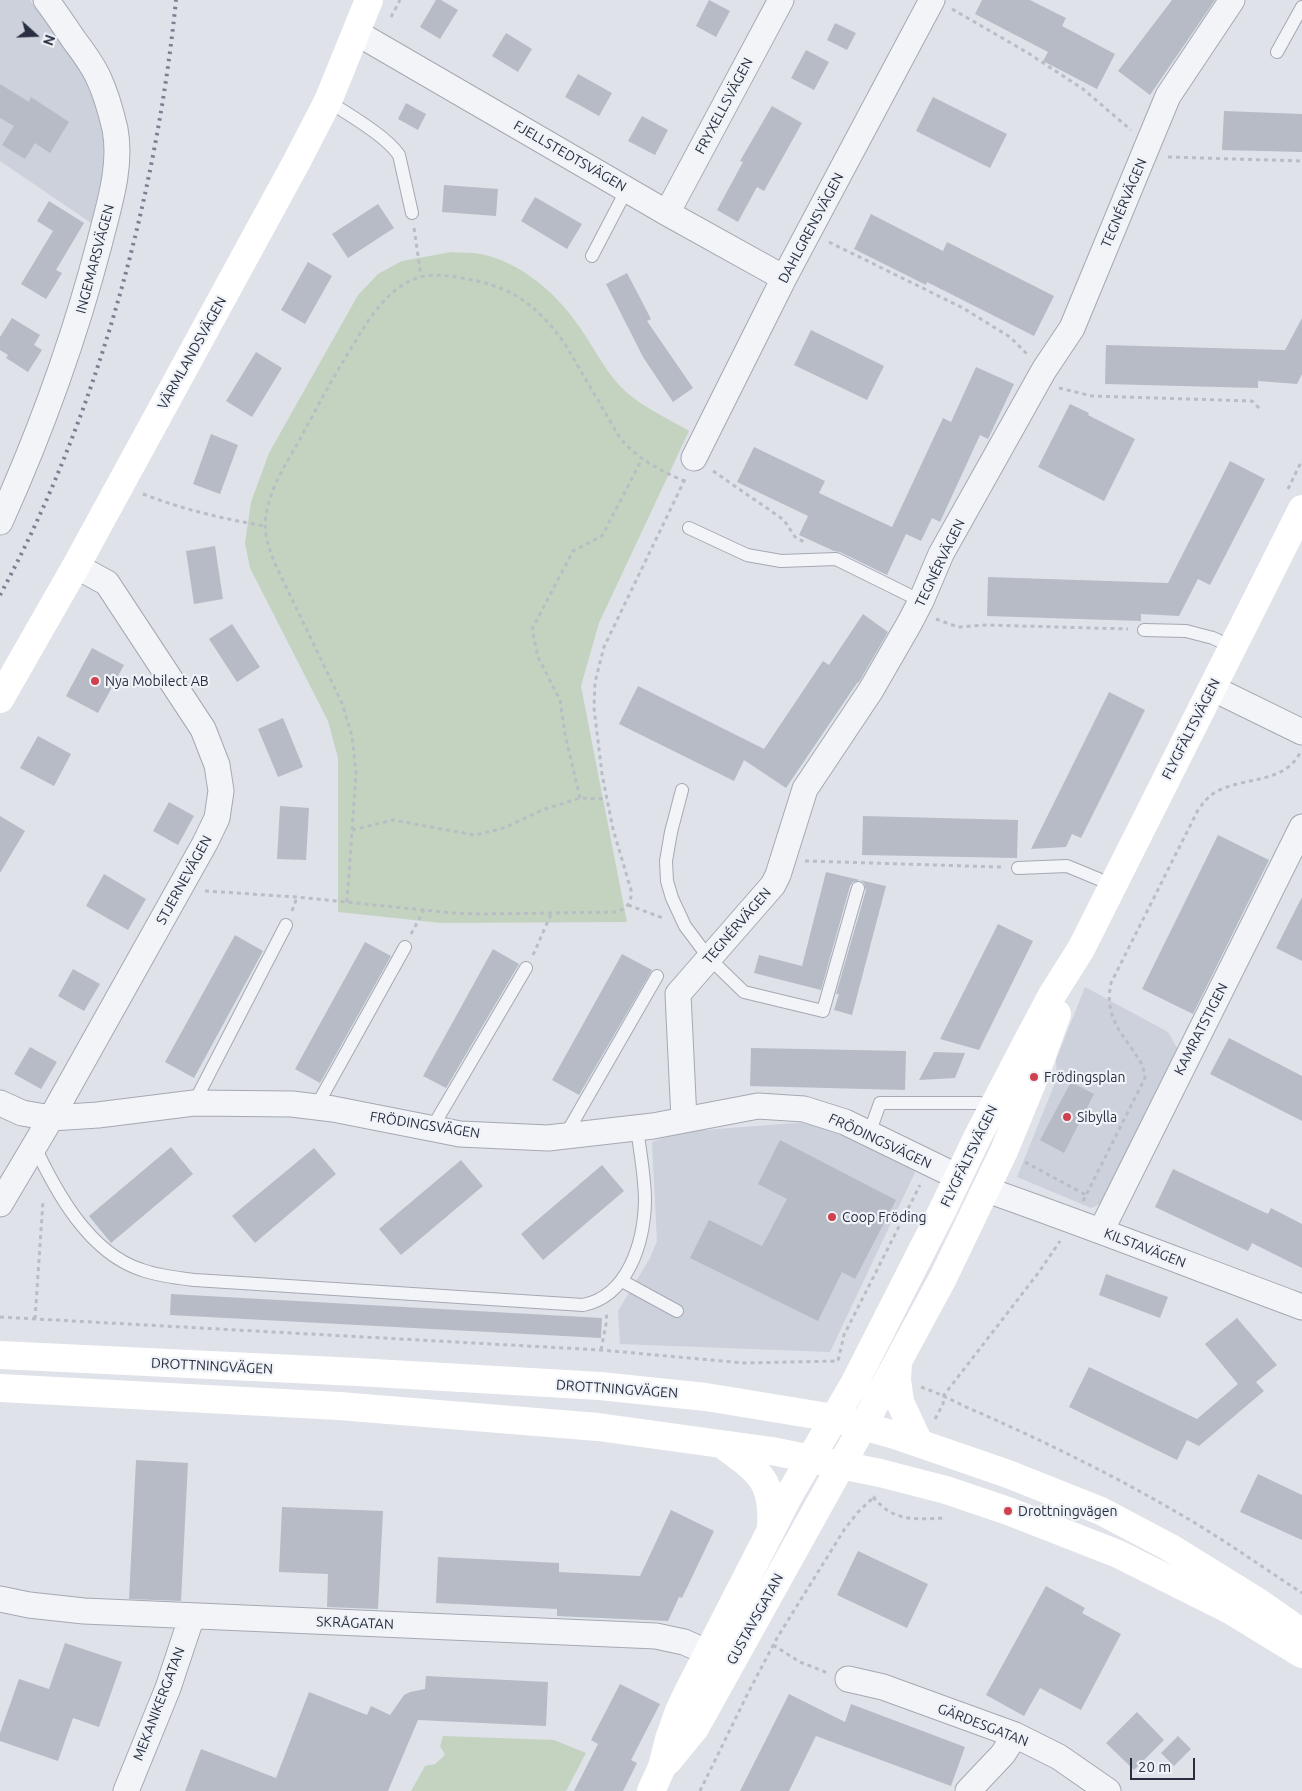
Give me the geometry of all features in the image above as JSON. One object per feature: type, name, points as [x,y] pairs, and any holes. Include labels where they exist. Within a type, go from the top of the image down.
[{"type":"main road","name":"VÄRMLANDSVÄGEN","points":[[0,699],[76,566],[292,170],[328,101],[357,34],[369,0]]},
{"type":"main road","name":"FLYGFÄLTSVÄGEN","points":[[810,1459],[858,1376],[1052,995],[1081,949],[1302,509]]},
{"type":"main road","name":"FLYGFÄLTSVÄGEN","points":[[863,1426],[943,1278],[987,1190],[1032,1083],[1081,949]]},
{"type":"main road","points":[[958,1177],[987,1190]]},
{"type":"main road","name":"DROTTNINGVÄGEN","points":[[0,1355],[600,1386],[706,1396],[834,1418],[919,1443],[1008,1474],[1101,1511],[1168,1547],[1258,1602],[1302,1632]]},
{"type":"main road","points":[[898,1361],[897,1380],[900,1402],[919,1443]]},
{"type":"main road","points":[[0,1388],[349,1406],[598,1428],[721,1444],[841,1465],[904,1478],[946,1490],[1008,1511],[1118,1554],[1232,1611],[1302,1654]]},
{"type":"main road","name":"GUSTAVSGATAN","points":[[657,1779],[679,1711],[719,1659],[841,1465],[863,1426]]},
{"type":"main road","points":[[721,1444],[756,1470],[764,1482],[770,1496],[772,1513],[770,1532]]},
{"type":"main road","name":"GUSTAVSGATAN","points":[[719,1659],[770,1532],[810,1459]]},
{"type":"street","name":"INGEMARSVÄGEN","points":[[0,522],[41,424],[67,354],[88,287],[113,190],[116,161],[115,131],[108,103],[98,78],[46,0]]},
{"type":"street","name":"FRYXELLSVÄGEN","points":[[667,213],[781,0]]},
{"type":"street","name":"TEGNÉRVÄGEN","points":[[684,1120],[678,994],[773,885],[805,789],[871,690],[921,601],[941,554],[1040,377],[1072,328],[1168,96],[1232,0]]},
{"type":"street","name":"DAHLGRENSVÄGEN","points":[[694,458],[808,232],[938,2]]},
{"type":"street","name":"FJELLSTEDTSVÄGEN","points":[[357,34],[667,213],[784,278]]},
{"type":"street","name":"STJERNEVÄGEN","points":[[0,1204],[51,1118],[217,818],[221,791],[217,765],[203,729],[107,583],[76,566]]},
{"type":"street","points":[[1212,688],[1302,732]]},
{"type":"street","name":"KAMRATSTIGEN","points":[[1101,1231],[1302,828]]},
{"type":"street","name":"FRÖDINGSVÄGEN","points":[[0,1103],[22,1113],[51,1118],[98,1115],[194,1103],[282,1104],[316,1107],[460,1134],[548,1138],[637,1128],[758,1106],[804,1109],[845,1122],[958,1177]]},
{"type":"street","name":"KILSTAVÄGEN","points":[[987,1190],[1073,1220],[1302,1307]]},
{"type":"street","name":"SKRÅGATAN","points":[[0,1599],[30,1605],[84,1611],[656,1636],[684,1642],[719,1659]]},
{"type":"street","name":"MEKANIKERGATAN","points":[[126,1791],[168,1688],[192,1616]]},
{"type":"street","name":"GÄRDESGATAN","points":[[848,1679],[883,1687],[1015,1735],[1059,1757],[1108,1791]]},
{"type":"street","points":[[968,1791],[1003,1754],[1015,1735]]},
{"type":"lane","points":[[1277,52],[1302,7]]},
{"type":"lane","points":[[328,101],[385,140],[396,150],[399,155],[412,213]]},
{"type":"lane","points":[[592,256],[627,189]]},
{"type":"lane","points":[[689,528],[746,555],[781,561],[836,559],[921,601]]},
{"type":"lane","points":[[1144,630],[1186,630],[1213,638],[1232,647]]},
{"type":"lane","points":[[682,790],[666,860],[672,898],[685,926],[709,958],[744,992],[823,1011],[858,888]]},
{"type":"lane","points":[[1018,868],[1067,866],[1113,885]]},
{"type":"lane","points":[[194,1103],[286,925]]},
{"type":"lane","points":[[316,1107],[404,947]]},
{"type":"lane","points":[[432,1128],[526,968]]},
{"type":"lane","points":[[565,1136],[657,976]]},
{"type":"lane","points":[[869,1134],[880,1104],[980,1103]]},
{"type":"lane","points":[[34,1145],[66,1205],[90,1236],[119,1259],[142,1270],[195,1280],[573,1305],[593,1303],[603,1299],[622,1281],[636,1252],[644,1218],[645,1201],[644,1174],[637,1128]]},
{"type":"lane","points":[[622,1281],[677,1311]]},
{"type":"path","points":[[938,2],[1028,53],[1075,84],[1138,136],[1147,149],[1302,161]]},
{"type":"path","points":[[412,213],[422,276]]},
{"type":"path","points":[[808,232],[963,308],[1010,337],[1040,377],[1092,396],[1252,400],[1261,410]]},
{"type":"path","points":[[347,902],[356,774],[355,752],[348,718],[276,566],[268,547],[265,526],[268,505],[280,474],[326,389],[368,321],[395,290],[411,280],[422,276],[442,275],[474,280],[512,292],[532,306],[565,344],[620,438],[629,449],[664,472],[684,481]]},
{"type":"path","points":[[179,889],[482,914],[616,912],[628,905],[632,899],[613,829],[597,744],[594,708],[595,682],[604,647],[694,458],[784,520],[795,537],[836,559]]},
{"type":"path","points":[[580,798],[565,734],[560,700],[538,657],[532,629],[573,551],[602,536],[642,459]]},
{"type":"path","points":[[138,492],[198,512],[237,522],[265,526]]},
{"type":"path","points":[[921,601],[937,620],[958,627],[986,625],[1144,630]]},
{"type":"path","points":[[934,1420],[943,1404],[944,1395],[1039,1272],[1065,1235],[1145,1078],[1145,1068],[1113,1019],[1109,1008],[1108,996],[1111,983],[1198,810],[1206,800],[1227,788],[1283,772],[1292,766],[1302,750]]},
{"type":"path","points":[[352,830],[394,820],[475,835],[504,828],[542,810],[580,798],[607,798]]},
{"type":"path","points":[[782,860],[1018,868]]},
{"type":"path","points":[[628,905],[685,926]]},
{"type":"path","points":[[404,947],[424,910]]},
{"type":"path","points":[[526,968],[552,912]]},
{"type":"path","points":[[1021,1160],[1086,1195]]},
{"type":"path","points":[[35,1319],[45,1168]]},
{"type":"path","points":[[601,1350],[607,1319],[603,1299]]},
{"type":"path","points":[[0,1318],[601,1350],[744,1362],[838,1361],[844,1335],[849,1324]]},
{"type":"path","points":[[916,1385],[944,1395],[960,1405],[1114,1477],[1200,1526],[1302,1593]]},
{"type":"path","points":[[700,1791],[773,1645],[844,1530],[858,1512],[878,1493]]},
{"type":"path","points":[[873,1498],[889,1512],[897,1516],[916,1519],[946,1518]]},
{"type":"path","points":[[773,1645],[800,1662],[848,1679]]},
{"type":"shaded area","points":[[0,0],[30,0],[77,63],[95,104],[103,129],[104,150],[102,177],[91,223],[0,161]]},
{"type":"shaded area","points":[[1085,987],[1168,1032],[1180,1053],[1103,1203],[1091,1208],[1017,1177],[1057,1078],[1056,1060]]},
{"type":"shaded area","points":[[821,1121],[918,1166],[830,1352],[620,1344],[618,1311],[650,1258],[657,1241],[652,1142],[678,1132]]},
{"type":"green space","points":[[451,252],[477,253],[495,258],[534,279],[557,299],[567,311],[607,370],[626,392],[643,405],[689,431],[599,623],[581,686],[627,922],[441,923],[338,912],[338,758],[328,721],[250,568],[245,543],[251,502],[269,453],[358,295],[378,274],[402,261]]},
{"type":"green space","points":[[443,1736],[554,1740],[586,1753],[566,1791],[411,1791],[425,1766],[435,1764],[445,1755],[440,1746]]},
{"type":"building","points":[[436,0],[441,0],[458,10],[440,39],[420,27]]},
{"type":"building","points":[[709,0],[730,11],[716,37],[696,26]]},
{"type":"building","points":[[982,0],[1030,0],[1066,18],[1062,26],[1115,54],[1097,89],[1043,61],[1048,52],[975,14]]},
{"type":"building","points":[[1172,0],[1215,0],[1150,95],[1118,71]]},
{"type":"building","points":[[835,23],[856,33],[847,50],[827,40]]},
{"type":"building","points":[[506,33],[532,49],[518,72],[492,56]]},
{"type":"building","points":[[806,50],[829,62],[814,90],[791,78]]},
{"type":"building","points":[[578,74],[612,93],[599,116],[565,97]]},
{"type":"building","points":[[0,84],[29,102],[31,97],[69,122],[50,153],[35,143],[25,159],[2,145],[14,126],[0,118]]},
{"type":"building","points":[[933,97],[1007,134],[990,168],[916,131]]},
{"type":"building","points":[[406,103],[426,114],[418,130],[398,119]]},
{"type":"building","points":[[772,106],[802,123],[764,191],[757,187],[738,222],[717,210],[743,162],[740,161]]},
{"type":"building","points":[[1224,111],[1302,114],[1302,152],[1222,150]]},
{"type":"building","points":[[642,116],[668,130],[655,155],[628,141]]},
{"type":"building","points":[[444,185],[498,189],[496,216],[442,212]]},
{"type":"building","points":[[535,197],[582,224],[567,249],[521,221]]},
{"type":"building","points":[[49,201],[84,223],[56,270],[62,273],[46,299],[21,284],[53,231],[37,221]]},
{"type":"building","points":[[378,204],[394,228],[348,258],[332,234]]},
{"type":"building","points":[[871,214],[943,251],[947,242],[1054,296],[1034,336],[927,282],[926,285],[854,249]]},
{"type":"building","points":[[308,262],[332,276],[305,324],[281,310]]},
{"type":"building","points":[[627,273],[651,319],[647,321],[693,388],[673,402],[643,357],[606,284]]},
{"type":"building","points":[[12,318],[40,335],[34,345],[42,350],[28,372],[6,358],[8,355],[0,350],[0,337]]},
{"type":"building","points":[[1302,318],[1302,374],[1297,384],[1258,381],[1258,388],[1105,384],[1106,345],[1285,350]]},
{"type":"building","points":[[811,330],[884,366],[867,400],[794,365]]},
{"type":"building","points":[[256,352],[282,368],[252,417],[226,401]]},
{"type":"building","points":[[976,367],[1014,384],[988,439],[980,435],[940,522],[932,518],[921,541],[906,534],[887,575],[799,535],[808,516],[737,482],[754,447],[825,481],[819,493],[892,527],[943,418],[951,422]]},
{"type":"building","points":[[1070,404],[1135,439],[1104,501],[1038,467]]},
{"type":"building","points":[[211,434],[238,445],[220,494],[193,484]]},
{"type":"building","points":[[1230,461],[1265,479],[1210,585],[1198,579],[1179,616],[1141,614],[1141,621],[987,616],[988,577],[1168,583]]},
{"type":"building","points":[[215,546],[223,599],[194,604],[186,551]]},
{"type":"building","points":[[863,614],[888,632],[859,682],[786,788],[744,760],[734,781],[619,724],[638,686],[764,749],[823,661],[829,665]]},
{"type":"building","points":[[232,624],[260,667],[237,682],[209,639]]},
{"type":"building","name":"Nya Mobilect AB","points":[[92,648],[124,665],[98,713],[66,696]]},
{"type":"building","points":[[1109,692],[1145,710],[1081,838],[1072,834],[1066,847],[1031,849]]},
{"type":"building","points":[[283,718],[303,767],[278,777],[258,729]]},
{"type":"building","points":[[38,736],[71,754],[54,786],[20,768]]},
{"type":"building","points":[[169,802],[194,816],[178,845],[153,831]]},
{"type":"building","points":[[280,806],[309,808],[306,860],[277,859]]},
{"type":"building","points":[[0,816],[25,831],[0,873]]},
{"type":"building","points":[[863,816],[1018,820],[1017,858],[862,855]]},
{"type":"building","points":[[1218,835],[1269,860],[1193,1014],[1142,989]]},
{"type":"building","points":[[826,872],[860,880],[853,882],[850,886],[821,990],[754,973],[759,955],[802,966]]},
{"type":"building","points":[[104,874],[146,899],[128,930],[86,906]]},
{"type":"building","points":[[860,880],[886,886],[852,1015],[834,1010],[839,994],[836,994],[866,890],[864,883]]},
{"type":"building","points":[[1302,897],[1302,961],[1276,948]]},
{"type":"building","points":[[998,924],[1033,941],[979,1050],[940,1039]]},
{"type":"building","points":[[235,935],[263,951],[194,1078],[165,1062]]},
{"type":"building","points":[[365,942],[391,956],[320,1083],[295,1069]]},
{"type":"building","points":[[493,949],[519,964],[446,1088],[423,1076]]},
{"type":"building","points":[[622,954],[652,970],[579,1095],[552,1080]]},
{"type":"building","points":[[73,969],[100,984],[84,1011],[58,996]]},
{"type":"building","points":[[1229,1038],[1302,1076],[1302,1121],[1210,1074]]},
{"type":"building","points":[[30,1047],[57,1062],[41,1089],[14,1074]]},
{"type":"building","points":[[751,1048],[906,1051],[905,1090],[750,1086]]},
{"type":"building","points":[[934,1052],[965,1053],[955,1078],[919,1080]]},
{"type":"building","name":"Sibylla","points":[[1071,1082],[1094,1094],[1064,1153],[1040,1140]]},
{"type":"building","points":[[780,1140],[896,1200],[855,1279],[842,1272],[818,1321],[690,1258],[709,1220],[762,1246],[787,1199],[758,1184]]},
{"type":"building","points":[[171,1147],[193,1174],[111,1243],[89,1216]]},
{"type":"building","points":[[314,1148],[336,1174],[255,1243],[232,1216]]},
{"type":"building","points":[[461,1160],[483,1186],[401,1255],[379,1229]]},
{"type":"building","points":[[602,1165],[624,1191],[543,1260],[521,1234]]},
{"type":"building","points":[[1173,1169],[1268,1214],[1271,1208],[1302,1224],[1302,1268],[1252,1243],[1248,1251],[1155,1207]]},
{"type":"building","points":[[1106,1274],[1168,1297],[1160,1318],[1099,1295]]},
{"type":"building","points":[[171,1294],[602,1318],[601,1338],[170,1315]]},
{"type":"building","points":[[1237,1318],[1277,1365],[1256,1382],[1264,1391],[1199,1446],[1187,1440],[1177,1460],[1069,1407],[1089,1367],[1197,1419],[1238,1384],[1205,1344]]},
{"type":"building","points":[[136,1460],[188,1463],[181,1601],[129,1599]]},
{"type":"building","points":[[1258,1474],[1302,1495],[1302,1540],[1240,1512]]},
{"type":"building","points":[[282,1507],[383,1511],[378,1609],[327,1607],[328,1574],[279,1572]]},
{"type":"building","points":[[671,1510],[714,1531],[682,1598],[679,1597],[668,1621],[557,1616],[557,1609],[436,1603],[438,1557],[559,1563],[559,1572],[640,1576]]},
{"type":"building","points":[[858,1551],[928,1584],[907,1628],[837,1595]]},
{"type":"building","points":[[1046,1586],[1085,1608],[1082,1613],[1121,1634],[1081,1710],[1040,1688],[1024,1716],[986,1695]]},
{"type":"building","points":[[65,1643],[122,1662],[99,1727],[73,1718],[58,1761],[0,1741],[0,1733],[19,1679],[49,1689]]},
{"type":"building","points":[[426,1676],[548,1682],[546,1726],[418,1720],[388,1791],[185,1791],[201,1749],[276,1778],[309,1692],[367,1715],[371,1706],[390,1715],[404,1695],[425,1689]]},
{"type":"building","points":[[620,1684],[660,1704],[631,1760],[637,1763],[623,1791],[574,1791],[598,1744],[591,1740]]},
{"type":"building","points":[[789,1694],[845,1722],[851,1704],[965,1747],[951,1786],[816,1736],[789,1791],[740,1791]]},
{"type":"building","points":[[1137,1712],[1164,1740],[1134,1770],[1106,1743]]},
{"type":"building","points":[[1178,1736],[1191,1749],[1174,1766],[1161,1753]]},
{"type":"railway","points":[[0,595],[34,527],[65,455],[93,382],[116,306],[137,229],[154,152],[167,76],[176,0]]},
{"type":"place","name":"Nya Mobilect AB","points":[[95,681]]},
{"type":"place","name":"Frödingsplan","points":[[1034,1077]]},
{"type":"place","name":"Sibylla","points":[[1067,1117]]},
{"type":"place","name":"Coop Fröding","points":[[832,1217]]},
{"type":"place","name":"Drottningvägen","points":[[1008,1511]]}]
